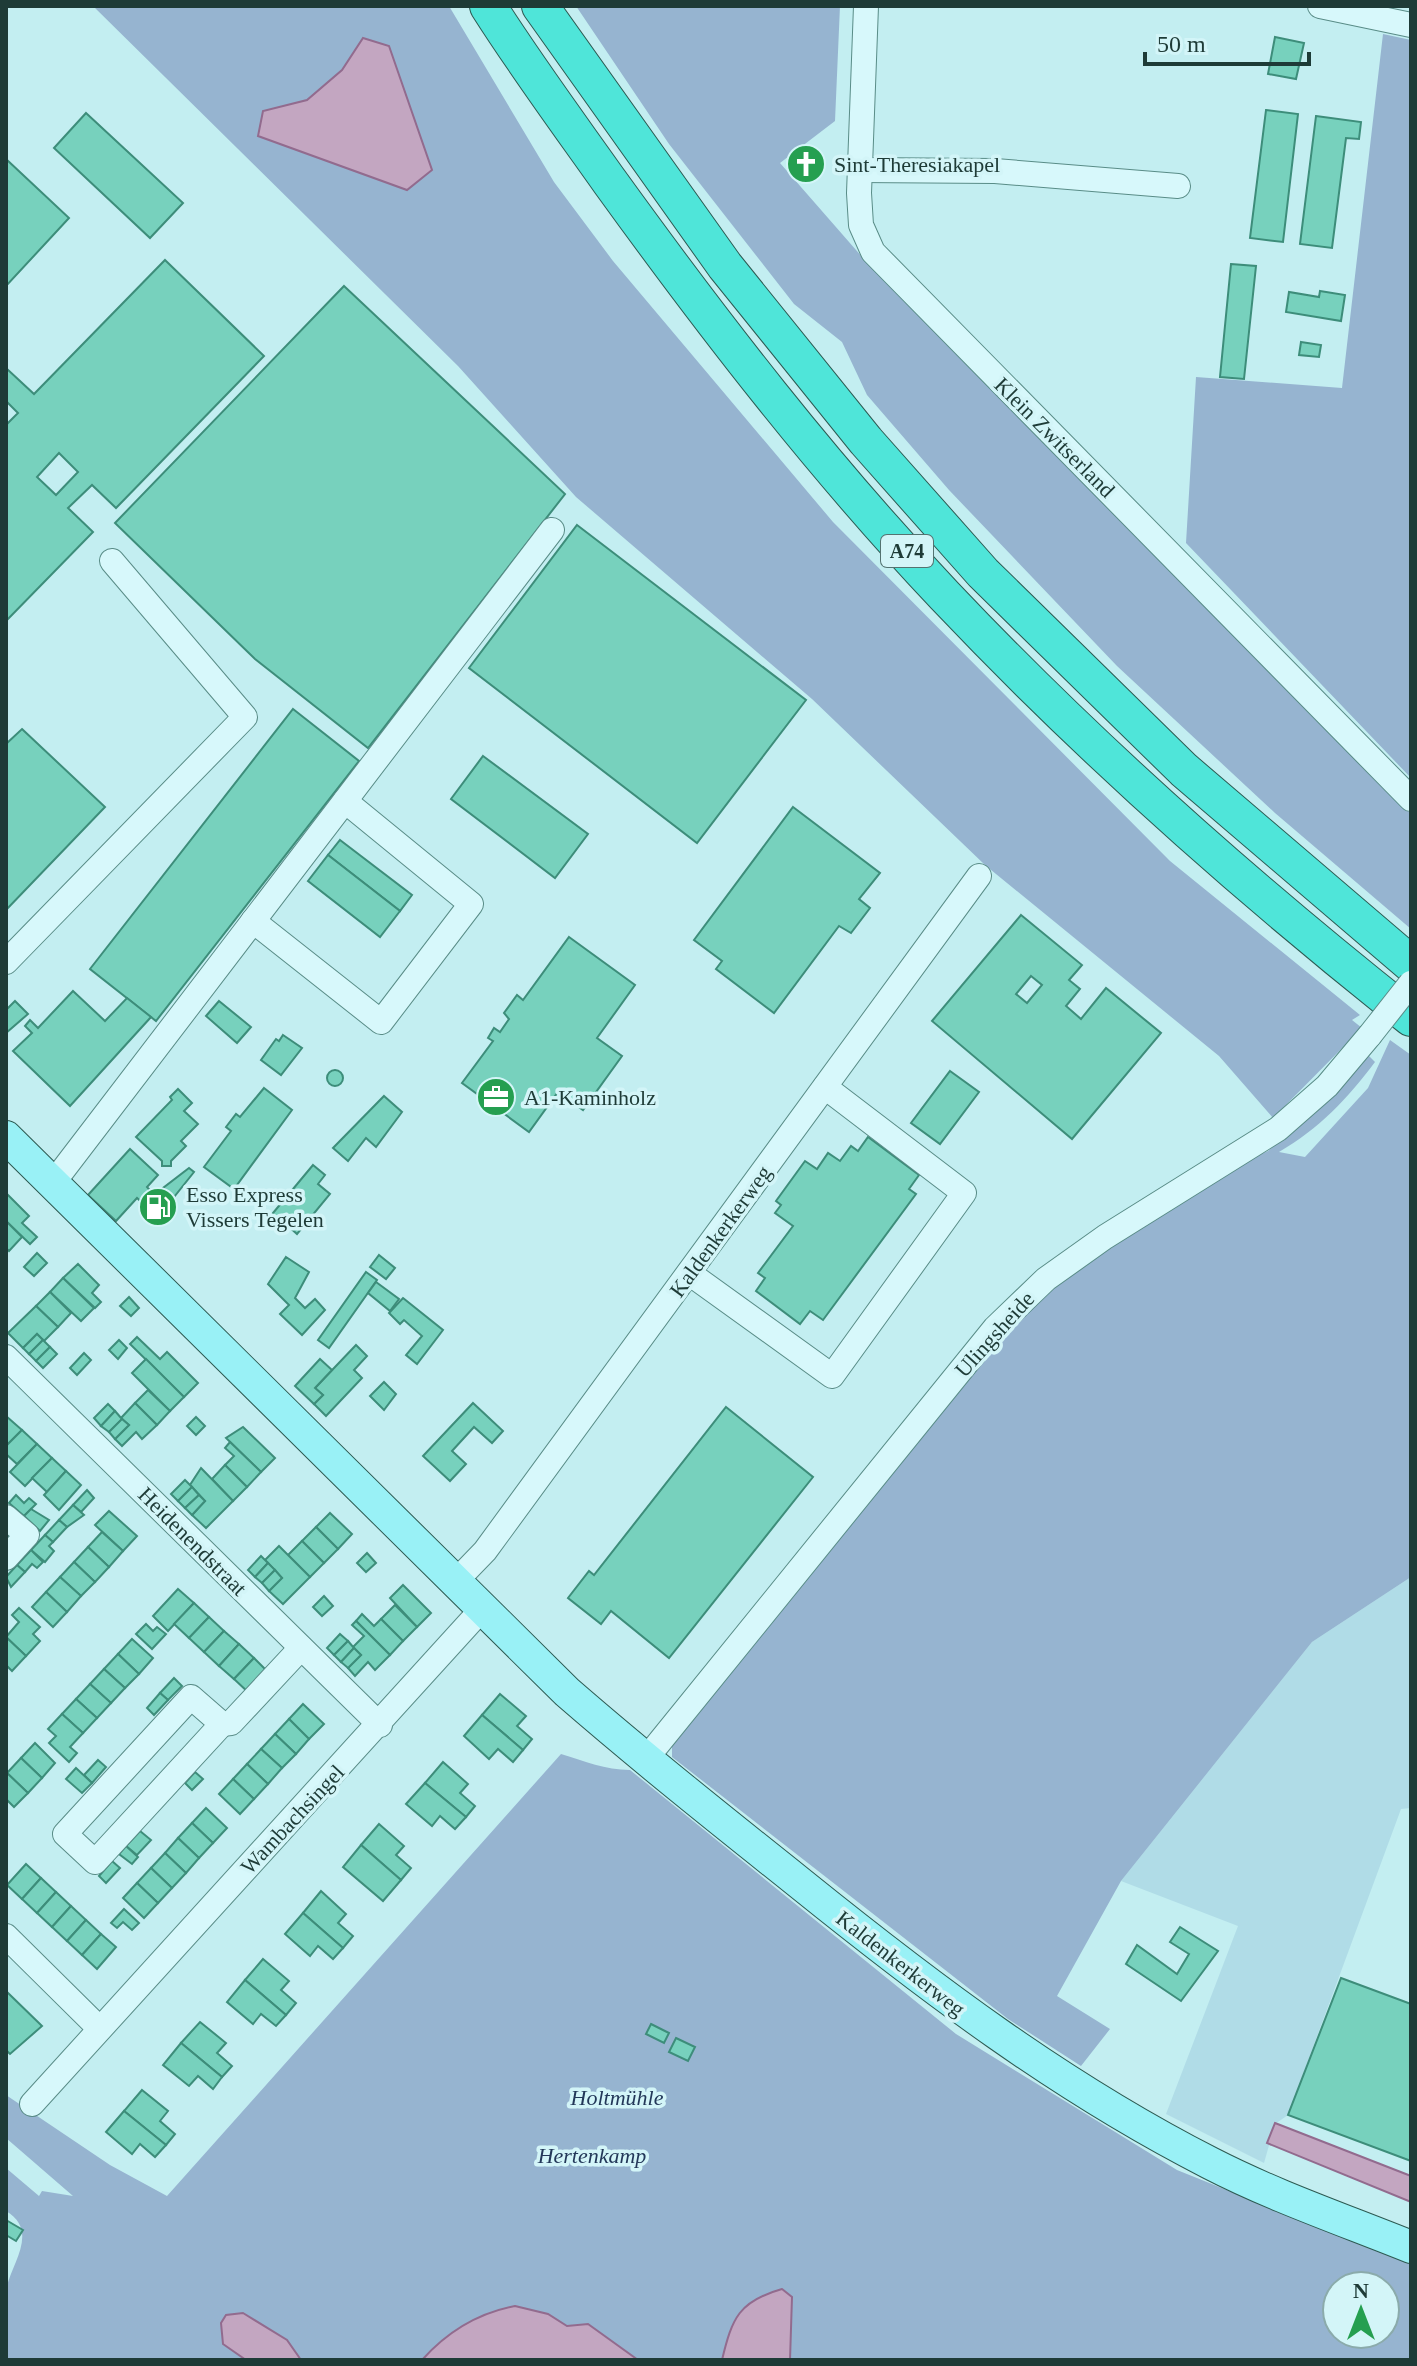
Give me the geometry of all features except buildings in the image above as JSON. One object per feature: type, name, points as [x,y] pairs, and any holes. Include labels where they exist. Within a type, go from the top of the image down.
[{"type":"highway","name":"A74","points":[[488,6],[681,280],[769,393],[945,595],[1161,806],[1318,944],[1411,1018]]},
{"type":"highway","name":"A74","points":[[540,6],[725,266],[866,441],[983,573],[1184,770],[1411,964]]},
{"type":"main road","name":"Kaldenkerkerweg","points":[[6,1137],[567,1692],[645,1760],[940,1994],[1080,2090],[1211,2164],[1411,2247]]},
{"type":"street","name":"Klein Zwitserland","points":[[866,6],[859,170],[861,225],[873,252],[1411,799]]},
{"type":"street","points":[[1320,6],[1411,25]]},
{"type":"street","points":[[859,170],[995,171],[1178,186]]},
{"type":"street","points":[[53,1183],[552,530]]},
{"type":"street","points":[[6,962],[245,717],[112,561]]},
{"type":"street","points":[[253,921],[381,1022],[471,904],[345,801]]},
{"type":"street","name":"Kaldenkerkerweg","points":[[456,1581],[485,1551],[979,876]]},
{"type":"street","name":"Ulingsheide","points":[[645,1760],[995,1328],[1046,1279],[1105,1237],[1278,1129],[1327,1086],[1411,983]]},
{"type":"street","points":[[689,1273],[832,1376],[964,1193],[825,1087]]},
{"type":"street","name":"Heidenendstraat","points":[[6,1357],[380,1725]]},
{"type":"street","points":[[6,1517],[27,1535],[6,1558]]},
{"type":"street","name":"Wambachsingel","points":[[32,2104],[380,1725],[483,1608]]},
{"type":"street","points":[[222,1724],[191,1697],[65,1834],[95,1862],[222,1724],[231,1723],[301,1648]]},
{"type":"street","points":[[6,1936],[99,2028]]},
{"type":"shaded area","points":[[363,38],[389,46],[432,170],[407,190],[258,136],[263,111],[307,100],[342,70]]},
{"type":"shaded area","points":[[1411,1577],[1411,1808],[1401,1809],[1288,2115],[1275,2124],[1264,2163],[1166,2114],[1238,1926],[1121,1881],[1312,1642]]},
{"type":"shaded area","points":[[1275,2123],[1411,2176],[1411,2202],[1267,2143]]},
{"type":"shaded area","points":[[782,2289],[792,2297],[790,2360],[722,2360],[740,2313],[756,2299]]},
{"type":"shaded area","points":[[515,2306],[548,2314],[567,2326],[588,2324],[638,2360],[422,2360],[464,2325],[488,2313]]},
{"type":"shaded area","points":[[243,2313],[287,2340],[301,2360],[246,2360],[223,2344],[221,2323],[226,2315]]},
{"type":"green space","points":[[93,6],[449,6],[554,182],[613,261],[833,522],[1170,861],[1360,1015],[1352,1020],[1362,1028],[1273,1118],[1219,1056],[985,865],[812,699],[576,497],[458,366]],"holes":[[[363,38],[407,190],[263,111],[307,100],[342,70]]]},
{"type":"green space","points":[[576,6],[840,6],[835,121],[780,163],[870,266],[1411,814],[1411,929],[1275,813],[1117,666],[949,490],[867,395],[842,342],[794,304],[669,144]]},
{"type":"green space","points":[[1383,34],[1411,40],[1411,778],[1186,543],[1196,377],[1342,388]]},
{"type":"green space","points":[[1390,1040],[1411,1055],[1411,1577],[1312,1642],[1121,1881],[1057,1996],[1110,2029],[1081,2066],[1008,2019],[672,1757],[672,1746],[1003,1336],[1053,1287],[1111,1246],[1238,1165],[1268,1151],[1328,1100],[1367,1054],[1375,1062],[1354,1088],[1320,1123],[1279,1152],[1305,1157],[1368,1088]]},
{"type":"green space","name":"Holtmühle","points":[[561,1754],[604,1767],[630,1770],[956,2034],[1177,2170],[1411,2264],[1411,2360],[6,2360],[6,2290],[22,2238],[16,2219],[6,2211],[6,2168],[39,2196],[42,2191],[73,2196],[6,2138],[6,2095],[110,2165],[167,2196]]},
{"type":"place","name":"Sint-Theresiakapel","points":[[806,164]]},
{"type":"place","name":"A1-Kaminholz","points":[[496,1097]]},
{"type":"place","name":"Esso Express Vissers Tegelen","points":[[158,1207]]},
{"type":"park label","name":"Hertenkamp","points":[[592,2155]]}]
